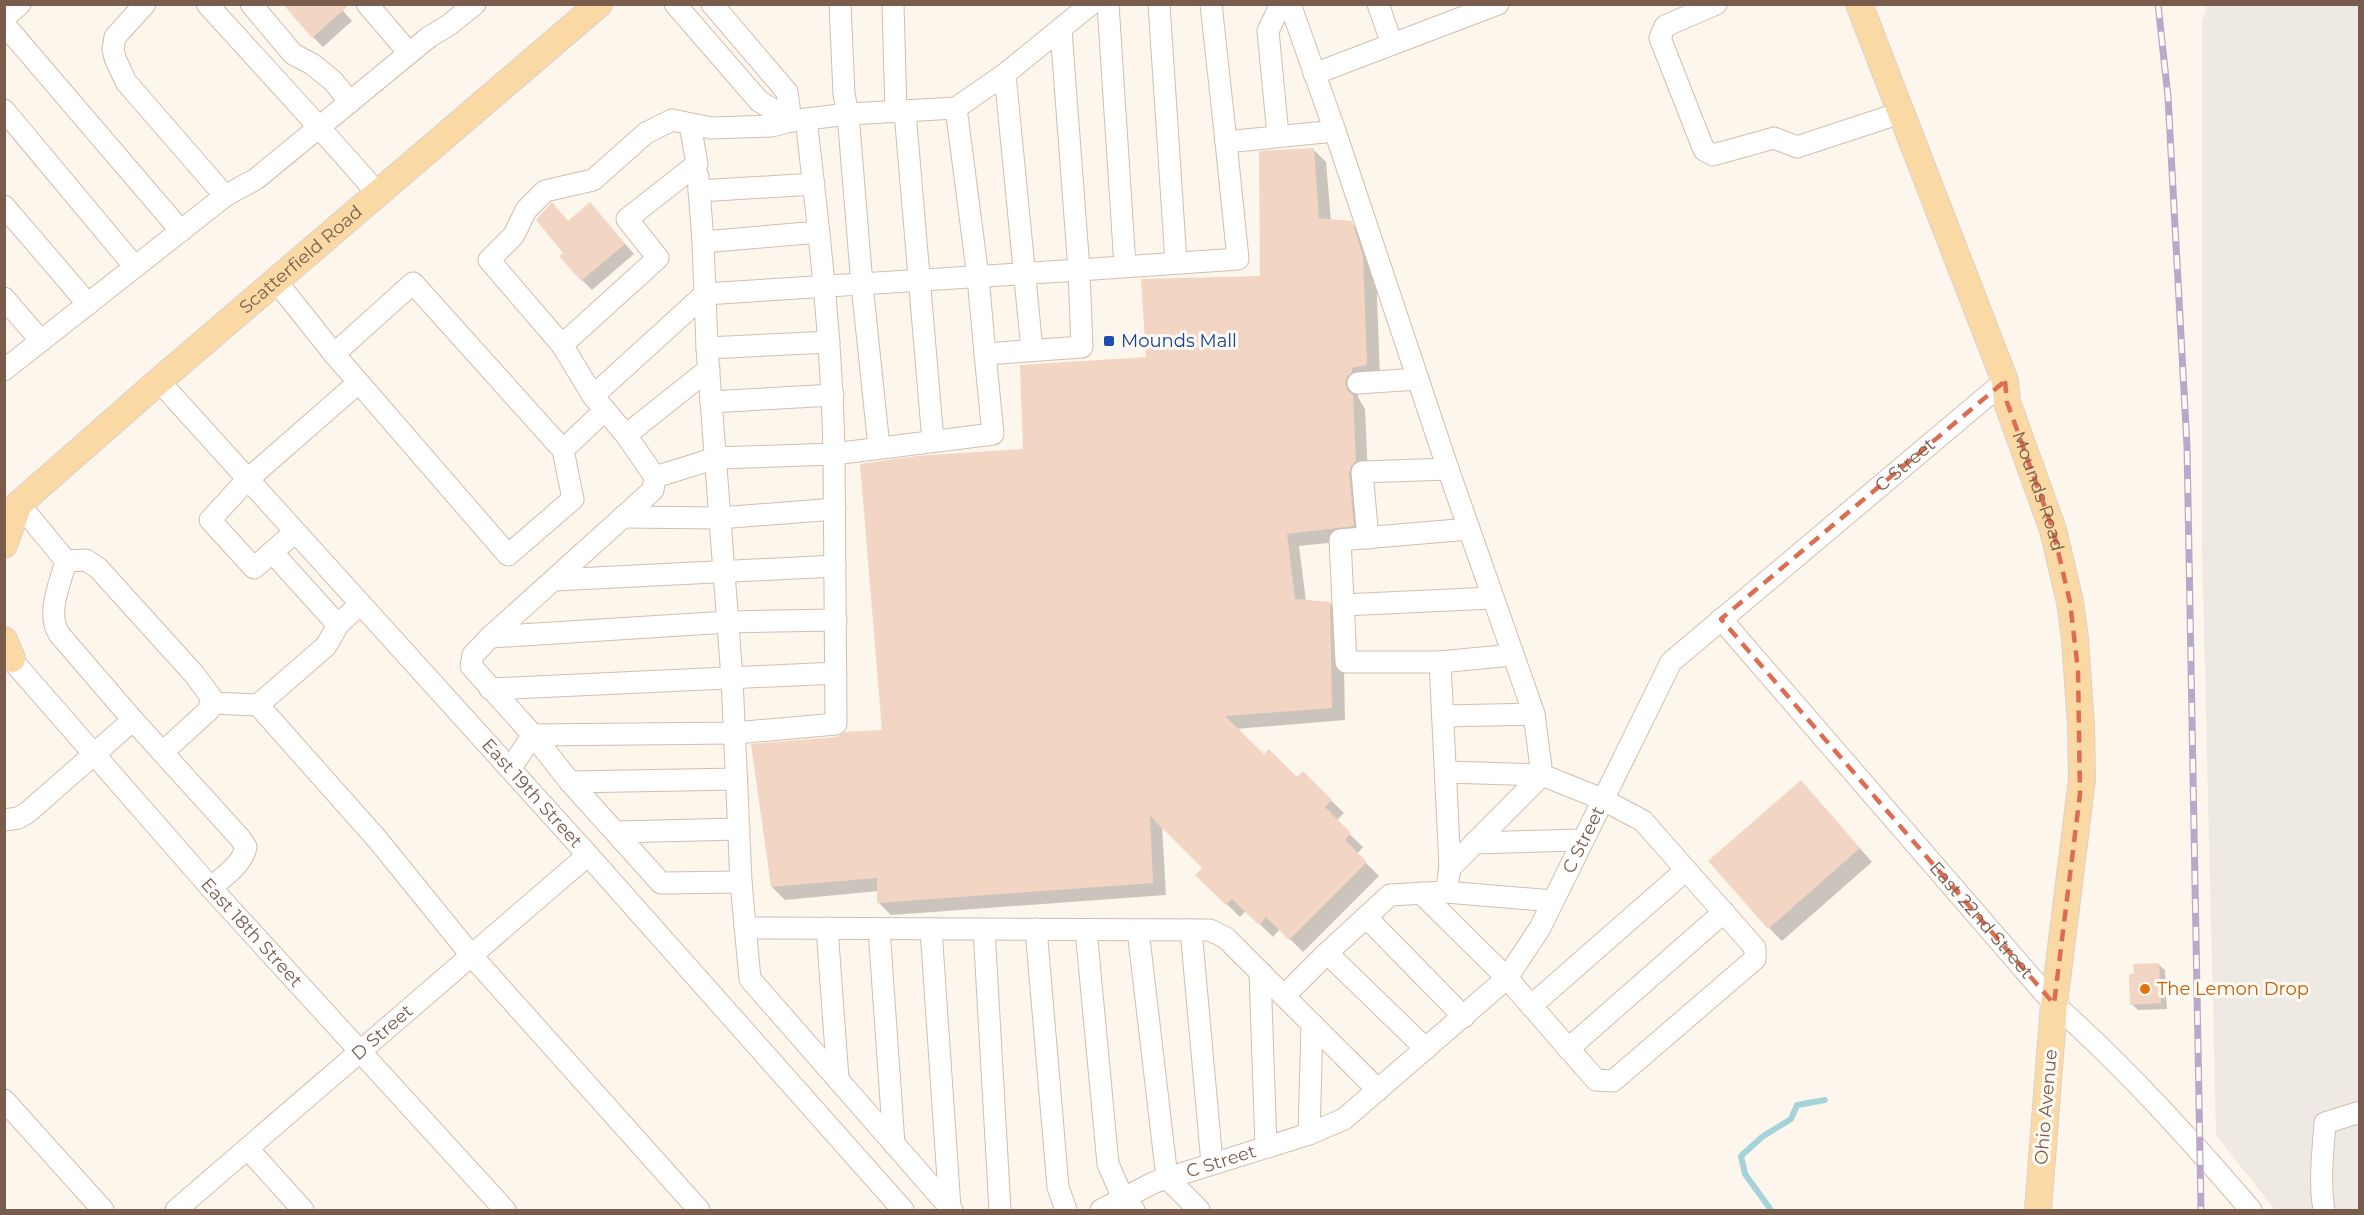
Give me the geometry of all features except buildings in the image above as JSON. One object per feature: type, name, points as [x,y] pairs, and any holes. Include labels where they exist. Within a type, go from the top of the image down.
[{"type":"main road","name":"Scatterfield Road","points":[[9,510],[599,4]]},
{"type":"main road","name":"Mounds Road","points":[[1859,4],[2005,381],[2007,402],[2053,530],[2070,602],[2078,670],[2082,779],[2054,1004]]},
{"type":"main road","points":[[4,545],[9,510]]},
{"type":"main road","name":"Ohio Avenue","points":[[2038,1210],[2054,1004]]},
{"type":"street","points":[[4,18],[20,4]]},
{"type":"street","points":[[145,4],[115,37],[113,49],[115,58],[126,82],[225,196]]},
{"type":"street","points":[[207,4],[378,194]]},
{"type":"street","points":[[251,4],[293,54],[312,64],[333,81],[350,102]]},
{"type":"street","points":[[367,4],[410,53]]},
{"type":"street","points":[[675,4],[759,101],[798,120]]},
{"type":"street","points":[[533,735],[735,733],[836,724],[833,394],[814,184],[798,120],[787,92],[712,4]]},
{"type":"street","points":[[840,4],[844,94],[848,114],[862,285],[879,447]]},
{"type":"street","points":[[893,4],[901,112],[933,441]]},
{"type":"street","points":[[1108,4],[1125,266]]},
{"type":"street","points":[[1159,4],[1176,262]]},
{"type":"street","points":[[563,450],[599,403],[705,294],[1238,259],[1211,4]]},
{"type":"street","points":[[1278,135],[1268,31],[1281,4]]},
{"type":"street","points":[[1290,4],[1492,598],[1534,714],[1542,775]]},
{"type":"street","points":[[1378,4],[1392,45]]},
{"type":"street","points":[[1314,74],[1498,4]]},
{"type":"street","points":[[1716,4],[1665,26],[1659,38],[1704,150],[1713,156],[1774,138],[1797,147],[1900,113]]},
{"type":"street","points":[[4,370],[225,196],[256,179],[472,5]]},
{"type":"street","points":[[741,882],[661,883],[570,782],[533,735],[471,666],[473,655],[490,636],[653,490],[656,477],[626,435],[599,403],[562,345],[489,260],[514,235],[526,210],[545,191],[593,180],[646,133],[672,120],[711,128],[772,126],[798,120],[848,114],[956,108],[1005,74],[1073,14]]},
{"type":"street","points":[[985,354],[1082,347],[1073,14]]},
{"type":"street","points":[[4,24],[181,231]]},
{"type":"street","points":[[1005,74],[1032,350]]},
{"type":"street","points":[[656,477],[716,458],[834,454],[993,434],[978,277],[956,108]]},
{"type":"street","points":[[4,110],[135,267]]},
{"type":"street","points":[[690,124],[703,242],[707,348],[732,678],[741,882],[750,980],[951,1209]]},
{"type":"street","points":[[1226,142],[1335,131]]},
{"type":"street","points":[[562,345],[658,258],[627,219],[696,164]]},
{"type":"street","points":[[699,191],[814,184]]},
{"type":"street","points":[[4,206],[87,304]]},
{"type":"street","points":[[703,242],[819,232]]},
{"type":"street","points":[[276,281],[334,354],[358,383],[508,555],[573,499],[563,450],[413,284],[334,354]]},
{"type":"street","points":[[4,298],[41,341]]},
{"type":"street","points":[[707,348],[829,342]]},
{"type":"street","points":[[626,435],[709,369]]},
{"type":"street","points":[[1358,383],[1418,379]]},
{"type":"street","name":"East 19th Street","points":[[159,381],[588,855],[903,1210]]},
{"type":"street","name":"C Street","points":[[1101,1210],[1128,1204],[1167,1178],[1309,1134],[1344,1119],[1507,978],[1540,928],[1671,662],[2005,381]]},
{"type":"street","points":[[295,532],[254,568],[210,520],[247,480],[358,383]]},
{"type":"street","points":[[711,402],[833,394]]},
{"type":"street","points":[[1368,538],[1362,472],[1448,469]]},
{"type":"street","points":[[623,517],[720,518],[835,509]]},
{"type":"street","points":[[9,510],[66,561],[86,561],[98,567],[208,695],[209,710],[163,752]]},
{"type":"street","points":[[1469,529],[1340,540],[1346,662],[1440,662],[1512,655]]},
{"type":"street","points":[[272,552],[338,625]]},
{"type":"street","points":[[66,561],[53,610],[53,624],[59,634],[246,847],[238,863],[211,888]]},
{"type":"street","points":[[555,580],[835,566]]},
{"type":"street","points":[[1343,605],[1492,598]]},
{"type":"street","points":[[258,705],[326,646],[338,625],[360,604]]},
{"type":"street","name":"East 22nd Street","points":[[1721,619],[2054,1004],[2104,1048],[2199,1150],[2251,1210]]},
{"type":"street","points":[[490,636],[728,622],[836,620]]},
{"type":"street","name":"East 18th Street","points":[[6,652],[211,888],[505,1210]]},
{"type":"street","points":[[1440,662],[1450,868],[1446,892]]},
{"type":"street","points":[[490,689],[836,673]]},
{"type":"street","points":[[208,695],[258,705],[376,839],[471,956],[699,1210]]},
{"type":"street","points":[[1443,716],[1534,714]]},
{"type":"street","points":[[4,820],[18,818],[27,813],[133,720]]},
{"type":"street","points":[[510,769],[533,735]]},
{"type":"street","points":[[1421,893],[1507,978],[1596,1080],[1613,1081],[1755,959],[1755,948],[1643,821],[1602,799],[1542,775],[1446,772]]},
{"type":"street","points":[[1450,868],[1542,775]]},
{"type":"street","points":[[570,782],[737,779]]},
{"type":"street","points":[[616,832],[739,829]]},
{"type":"street","points":[[1474,843],[1582,840]]},
{"type":"street","name":"D Street","points":[[176,1210],[588,855]]},
{"type":"street","points":[[1531,1006],[1686,870]]},
{"type":"street","points":[[1284,996],[1390,894],[1446,892],[1553,901]]},
{"type":"street","points":[[1568,1049],[1724,912]]},
{"type":"street","points":[[1366,917],[1464,1017]]},
{"type":"street","points":[[745,928],[1210,930],[1226,938],[1378,1090]]},
{"type":"street","points":[[827,928],[838,1079]]},
{"type":"street","points":[[879,929],[894,1144]]},
{"type":"street","points":[[931,929],[951,1209]]},
{"type":"street","points":[[984,929],[1000,1210]]},
{"type":"street","points":[[1036,929],[1058,1187],[1066,1210]]},
{"type":"street","points":[[1086,930],[1108,1164],[1128,1204]]},
{"type":"street","points":[[1138,930],[1167,1178],[1199,1210]]},
{"type":"street","points":[[1191,930],[1212,1163]]},
{"type":"street","points":[[1327,953],[1426,1049]]},
{"type":"street","points":[[1260,972],[1266,1147]]},
{"type":"street","points":[[1309,1134],[1312,1024]]},
{"type":"street","points":[[4,1100],[103,1210]]},
{"type":"street","points":[[2324,1210],[2321,1186],[2325,1123],[2360,1112]]},
{"type":"street","points":[[248,1149],[303,1210]]},
{"type":"highlighted area","points":[[2005,381],[2007,402],[2053,530],[2070,602],[2078,670],[2080,794],[2054,1004],[1721,619]]},
{"type":"shaded area","points":[[2207,5],[2359,5],[2359,1210],[2275,1210],[2216,1135],[2202,546],[2202,22]]},
{"type":"waterway","points":[[1771,1210],[1745,1174],[1741,1156],[1762,1137],[1791,1119],[1797,1105],[1825,1100]]},
{"type":"railway","points":[[2158,4],[2168,97],[2187,446],[2201,1210]]},
{"type":"place","name":"Mounds Mall","points":[[1109,341]]},
{"type":"place","name":"The Lemon Drop","points":[[2145,989]]}]
